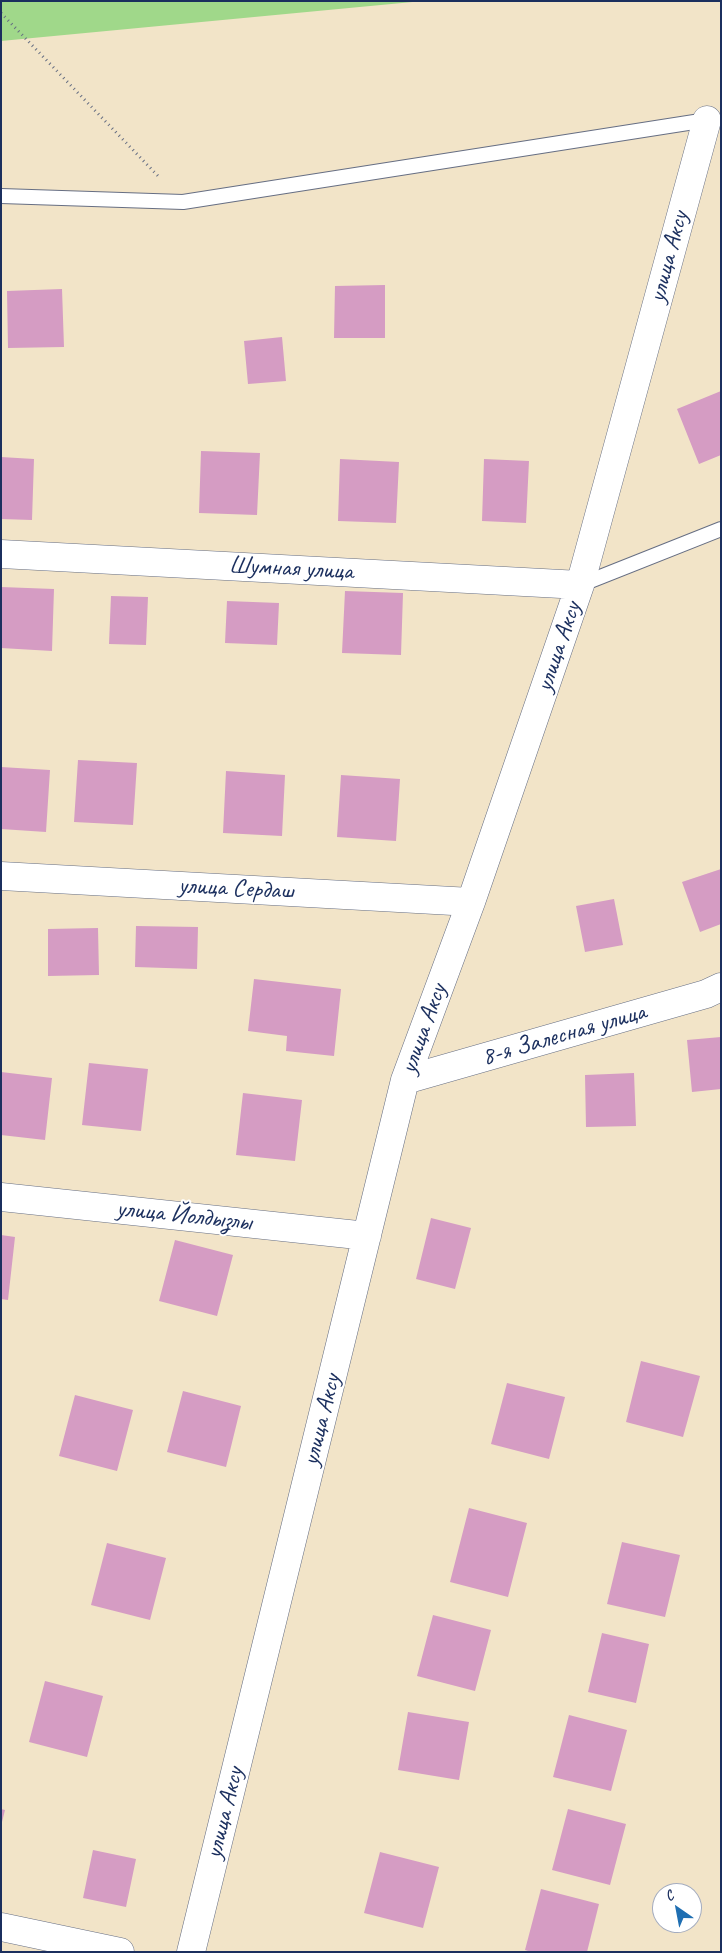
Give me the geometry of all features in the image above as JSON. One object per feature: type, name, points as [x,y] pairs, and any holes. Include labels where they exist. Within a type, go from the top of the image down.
[{"type":"street","name":"улица Аксу","points":[[191,1952],[405,1080],[471,902],[580,584],[706,120]]},
{"type":"street","name":"Шумная улица","points":[[1,554],[580,584]]},
{"type":"street","name":"улица Сердаш","points":[[1,876],[471,902]]},
{"type":"street","name":"8-я Залесная улица","points":[[405,1080],[706,994],[721,987]]},
{"type":"street","name":"улица Йолдызлы","points":[[1,1197],[367,1236]]},
{"type":"street","points":[[1,1927],[120,1952]]},
{"type":"lane","points":[[1,196],[183,202],[706,120]]},
{"type":"lane","points":[[580,584],[721,529]]},
{"type":"path","points":[[1,13],[183,202]]},
{"type":"green space","points":[[1,1],[423,1],[1,41]]},
{"type":"building","points":[[385,285],[385,338],[334,338],[335,286]]},
{"type":"building","points":[[62,289],[64,347],[8,348],[7,291]]},
{"type":"building","points":[[282,337],[286,381],[248,384],[244,341]]},
{"type":"building","points":[[721,391],[721,455],[699,464],[677,409]]},
{"type":"building","points":[[201,451],[260,453],[257,515],[199,513]]},
{"type":"building","points":[[1,457],[34,459],[32,520],[1,519]]},
{"type":"building","points":[[340,459],[399,462],[396,523],[338,521]]},
{"type":"building","points":[[484,459],[529,461],[526,523],[482,521]]},
{"type":"building","points":[[1,587],[54,589],[52,651],[1,648]]},
{"type":"building","points":[[345,591],[403,593],[401,655],[342,653]]},
{"type":"building","points":[[111,596],[148,597],[146,645],[109,644]]},
{"type":"building","points":[[227,601],[279,603],[277,645],[225,643]]},
{"type":"building","points":[[78,760],[137,763],[133,825],[74,822]]},
{"type":"building","points":[[1,767],[50,770],[46,832],[1,829]]},
{"type":"building","points":[[226,771],[285,775],[282,836],[223,833]]},
{"type":"building","points":[[341,775],[400,779],[396,841],[337,837]]},
{"type":"building","points":[[721,869],[721,924],[700,932],[682,882]]},
{"type":"building","points":[[614,899],[623,945],[585,952],[576,906]]},
{"type":"building","points":[[136,926],[198,927],[197,969],[135,967]]},
{"type":"building","points":[[98,928],[99,975],[48,976],[48,929]]},
{"type":"building","points":[[254,979],[341,989],[334,1056],[286,1051],[287,1036],[248,1031]]},
{"type":"building","points":[[721,1037],[721,1089],[692,1092],[687,1040]]},
{"type":"building","points":[[89,1063],[148,1069],[141,1131],[82,1125]]},
{"type":"building","points":[[1,1072],[52,1078],[45,1140],[1,1135]]},
{"type":"building","points":[[634,1073],[636,1126],[586,1127],[585,1075]]},
{"type":"building","points":[[243,1093],[302,1100],[295,1161],[236,1155]]},
{"type":"building","points":[[431,1218],[471,1228],[455,1289],[416,1279]]},
{"type":"building","points":[[1,1235],[15,1237],[8,1300],[1,1299]]},
{"type":"building","points":[[175,1240],[233,1255],[217,1316],[159,1301]]},
{"type":"building","points":[[641,1361],[700,1376],[683,1437],[626,1422]]},
{"type":"building","points":[[507,1383],[565,1397],[549,1459],[491,1444]]},
{"type":"building","points":[[183,1391],[241,1406],[226,1467],[167,1452]]},
{"type":"building","points":[[75,1395],[133,1410],[117,1471],[59,1456]]},
{"type":"building","points":[[469,1508],[527,1523],[508,1597],[450,1582]]},
{"type":"building","points":[[622,1542],[680,1555],[665,1617],[607,1604]]},
{"type":"building","points":[[107,1543],[166,1558],[150,1620],[91,1605]]},
{"type":"building","points":[[433,1615],[491,1630],[475,1691],[417,1676]]},
{"type":"building","points":[[602,1633],[649,1644],[636,1703],[588,1692]]},
{"type":"building","points":[[45,1681],[103,1696],[87,1757],[29,1742]]},
{"type":"building","points":[[408,1712],[469,1722],[459,1780],[398,1770]]},
{"type":"building","points":[[569,1715],[627,1730],[611,1791],[553,1777]]},
{"type":"building","points":[[1,1809],[5,1810],[2,1822],[1,1822]]},
{"type":"building","points":[[568,1809],[626,1824],[610,1885],[552,1870]]},
{"type":"building","points":[[93,1850],[136,1859],[126,1907],[83,1898]]},
{"type":"building","points":[[380,1852],[439,1867],[423,1928],[364,1913]]},
{"type":"building","points":[[541,1889],[599,1904],[587,1952],[531,1952],[525,1950]]}]
